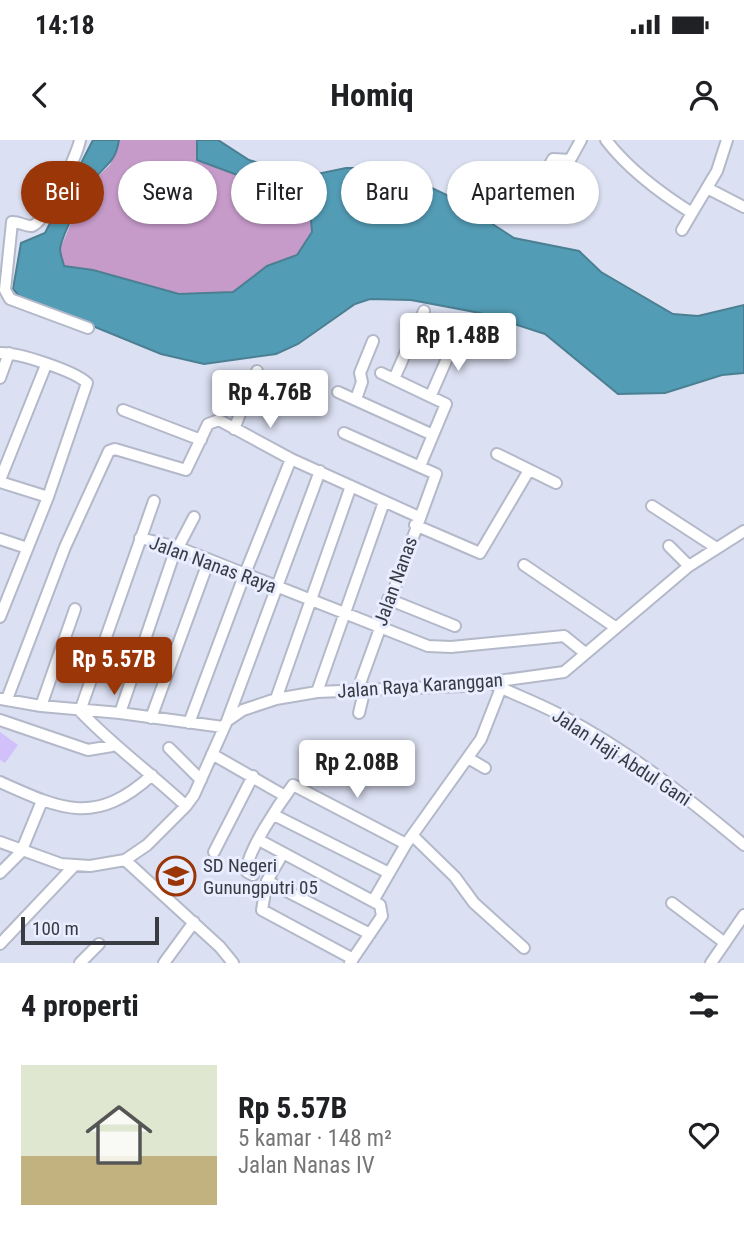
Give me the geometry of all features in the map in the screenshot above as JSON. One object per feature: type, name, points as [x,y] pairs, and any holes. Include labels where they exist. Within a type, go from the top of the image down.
[{"type":"street","points":[[80,140],[61,186],[37,222],[28,226],[12,222],[5,290],[10,299],[88,328]]},
{"type":"street","points":[[552,161],[569,160],[581,140]]},
{"type":"street","points":[[606,140],[629,166],[666,197],[692,213]]},
{"type":"street","points":[[682,230],[722,160],[727,140]]},
{"type":"street","points":[[707,188],[744,207]]},
{"type":"street","points":[[394,379],[425,312]]},
{"type":"street","points":[[431,395],[456,338]]},
{"type":"street","points":[[356,399],[362,382],[360,373],[373,341]]},
{"type":"street","points":[[0,378],[4,353],[46,365],[87,383],[48,497],[0,617]]},
{"type":"street","points":[[46,365],[0,481],[48,497]]},
{"type":"street","points":[[234,429],[257,371]]},
{"type":"street","points":[[344,433],[420,466],[446,404],[381,373]]},
{"type":"street","points":[[338,392],[433,435]]},
{"type":"street","points":[[124,410],[201,440]]},
{"type":"street","points":[[225,724],[189,723],[120,713],[80,711],[4,699],[65,547],[109,451],[115,449],[183,471],[189,468],[208,424],[219,420],[480,553],[528,472]]},
{"type":"street","points":[[497,454],[528,472],[555,483]]},
{"type":"street","points":[[189,723],[244,576],[292,459]]},
{"type":"street","name":"Jalan Nanas","points":[[359,713],[361,688],[379,625],[436,474],[420,466]]},
{"type":"street","points":[[0,842],[21,852],[74,866],[107,864],[125,860],[155,838],[186,806],[201,780],[225,724],[320,471]]},
{"type":"street","points":[[276,699],[351,486]]},
{"type":"street","points":[[139,538],[154,501]]},
{"type":"street","points":[[317,692],[384,502]]},
{"type":"street","points":[[652,506],[715,547]]},
{"type":"street","points":[[120,713],[177,547],[194,517]]},
{"type":"street","name":"Jalan Raya Karanggan","points":[[225,724],[243,710],[276,699],[317,692],[361,688],[496,685],[559,674],[570,668],[688,566],[744,531]]},
{"type":"street","name":"Jalan Nanas Raya","points":[[80,711],[139,538],[177,547],[244,576],[346,611],[428,646],[451,647],[564,636],[585,653]]},
{"type":"street","points":[[0,539],[27,548]]},
{"type":"street","points":[[669,547],[688,566]]},
{"type":"street","points":[[151,719],[209,560]]},
{"type":"street","points":[[524,565],[615,627]]},
{"type":"street","points":[[388,600],[455,626]]},
{"type":"street","points":[[41,706],[75,609]]},
{"type":"street","points":[[373,901],[409,840],[481,739],[496,685]]},
{"type":"street","name":"Jalan Haji Abdul Gani","points":[[496,685],[565,717],[625,755],[695,803],[744,845]]},
{"type":"street","points":[[80,711],[112,746],[152,775],[186,806]]},
{"type":"street","points":[[0,720],[88,750],[112,746]]},
{"type":"street","points":[[169,748],[201,780]]},
{"type":"street","points":[[212,754],[285,796]]},
{"type":"street","points":[[468,758],[485,768]]},
{"type":"street","points":[[0,782],[42,801],[79,809],[102,807],[132,794],[152,775]]},
{"type":"street","points":[[214,852],[253,776]]},
{"type":"street","points":[[253,875],[247,872],[247,866],[258,840],[293,785],[409,840],[455,877],[474,903],[524,948]]},
{"type":"street","points":[[0,873],[21,852],[42,801]]},
{"type":"street","points":[[274,815],[389,873]]},
{"type":"street","points":[[258,840],[380,905],[383,912],[352,961],[262,910],[267,881],[282,855]]},
{"type":"street","points":[[125,860],[194,922],[233,963]]},
{"type":"street","points":[[0,944],[74,866]]},
{"type":"street","points":[[267,881],[370,934]]},
{"type":"street","points":[[672,903],[725,943]]},
{"type":"street","points":[[711,963],[744,915]]},
{"type":"street","points":[[164,963],[194,922]]},
{"type":"street","points":[[80,963],[99,944]]},
{"type":"shaded area","points":[[119,140],[197,140],[197,160],[200,161],[118,161],[118,224],[217,224],[217,167],[231,173],[231,224],[312,224],[313,232],[297,255],[267,266],[233,292],[178,294],[93,270],[64,266],[60,249],[71,224],[104,224],[104,171],[110,165]]},
{"type":"water","points":[[93,140],[119,140],[112,159],[104,168],[104,161],[82,161]]},
{"type":"water","points":[[197,140],[218,140],[252,161],[231,161],[231,173],[217,167],[217,161],[197,160]]},
{"type":"water","points":[[341,169],[341,224],[433,224],[433,188],[447,195],[447,224],[492,224],[514,238],[579,251],[601,272],[673,314],[698,316],[744,305],[744,373],[722,375],[665,393],[618,394],[545,334],[480,313],[411,300],[370,299],[355,304],[298,344],[276,354],[204,364],[161,354],[19,296],[13,289],[21,243],[45,233],[50,224],[70,224],[60,249],[64,266],[93,270],[179,294],[233,292],[267,266],[297,255],[312,232],[311,224],[327,224],[327,172]]},
{"type":"building","points":[[0,732],[18,745],[5,763],[0,760]]},
{"type":"place","name":"SD Negeri Gunungputri 05","points":[[176,876]]}]
